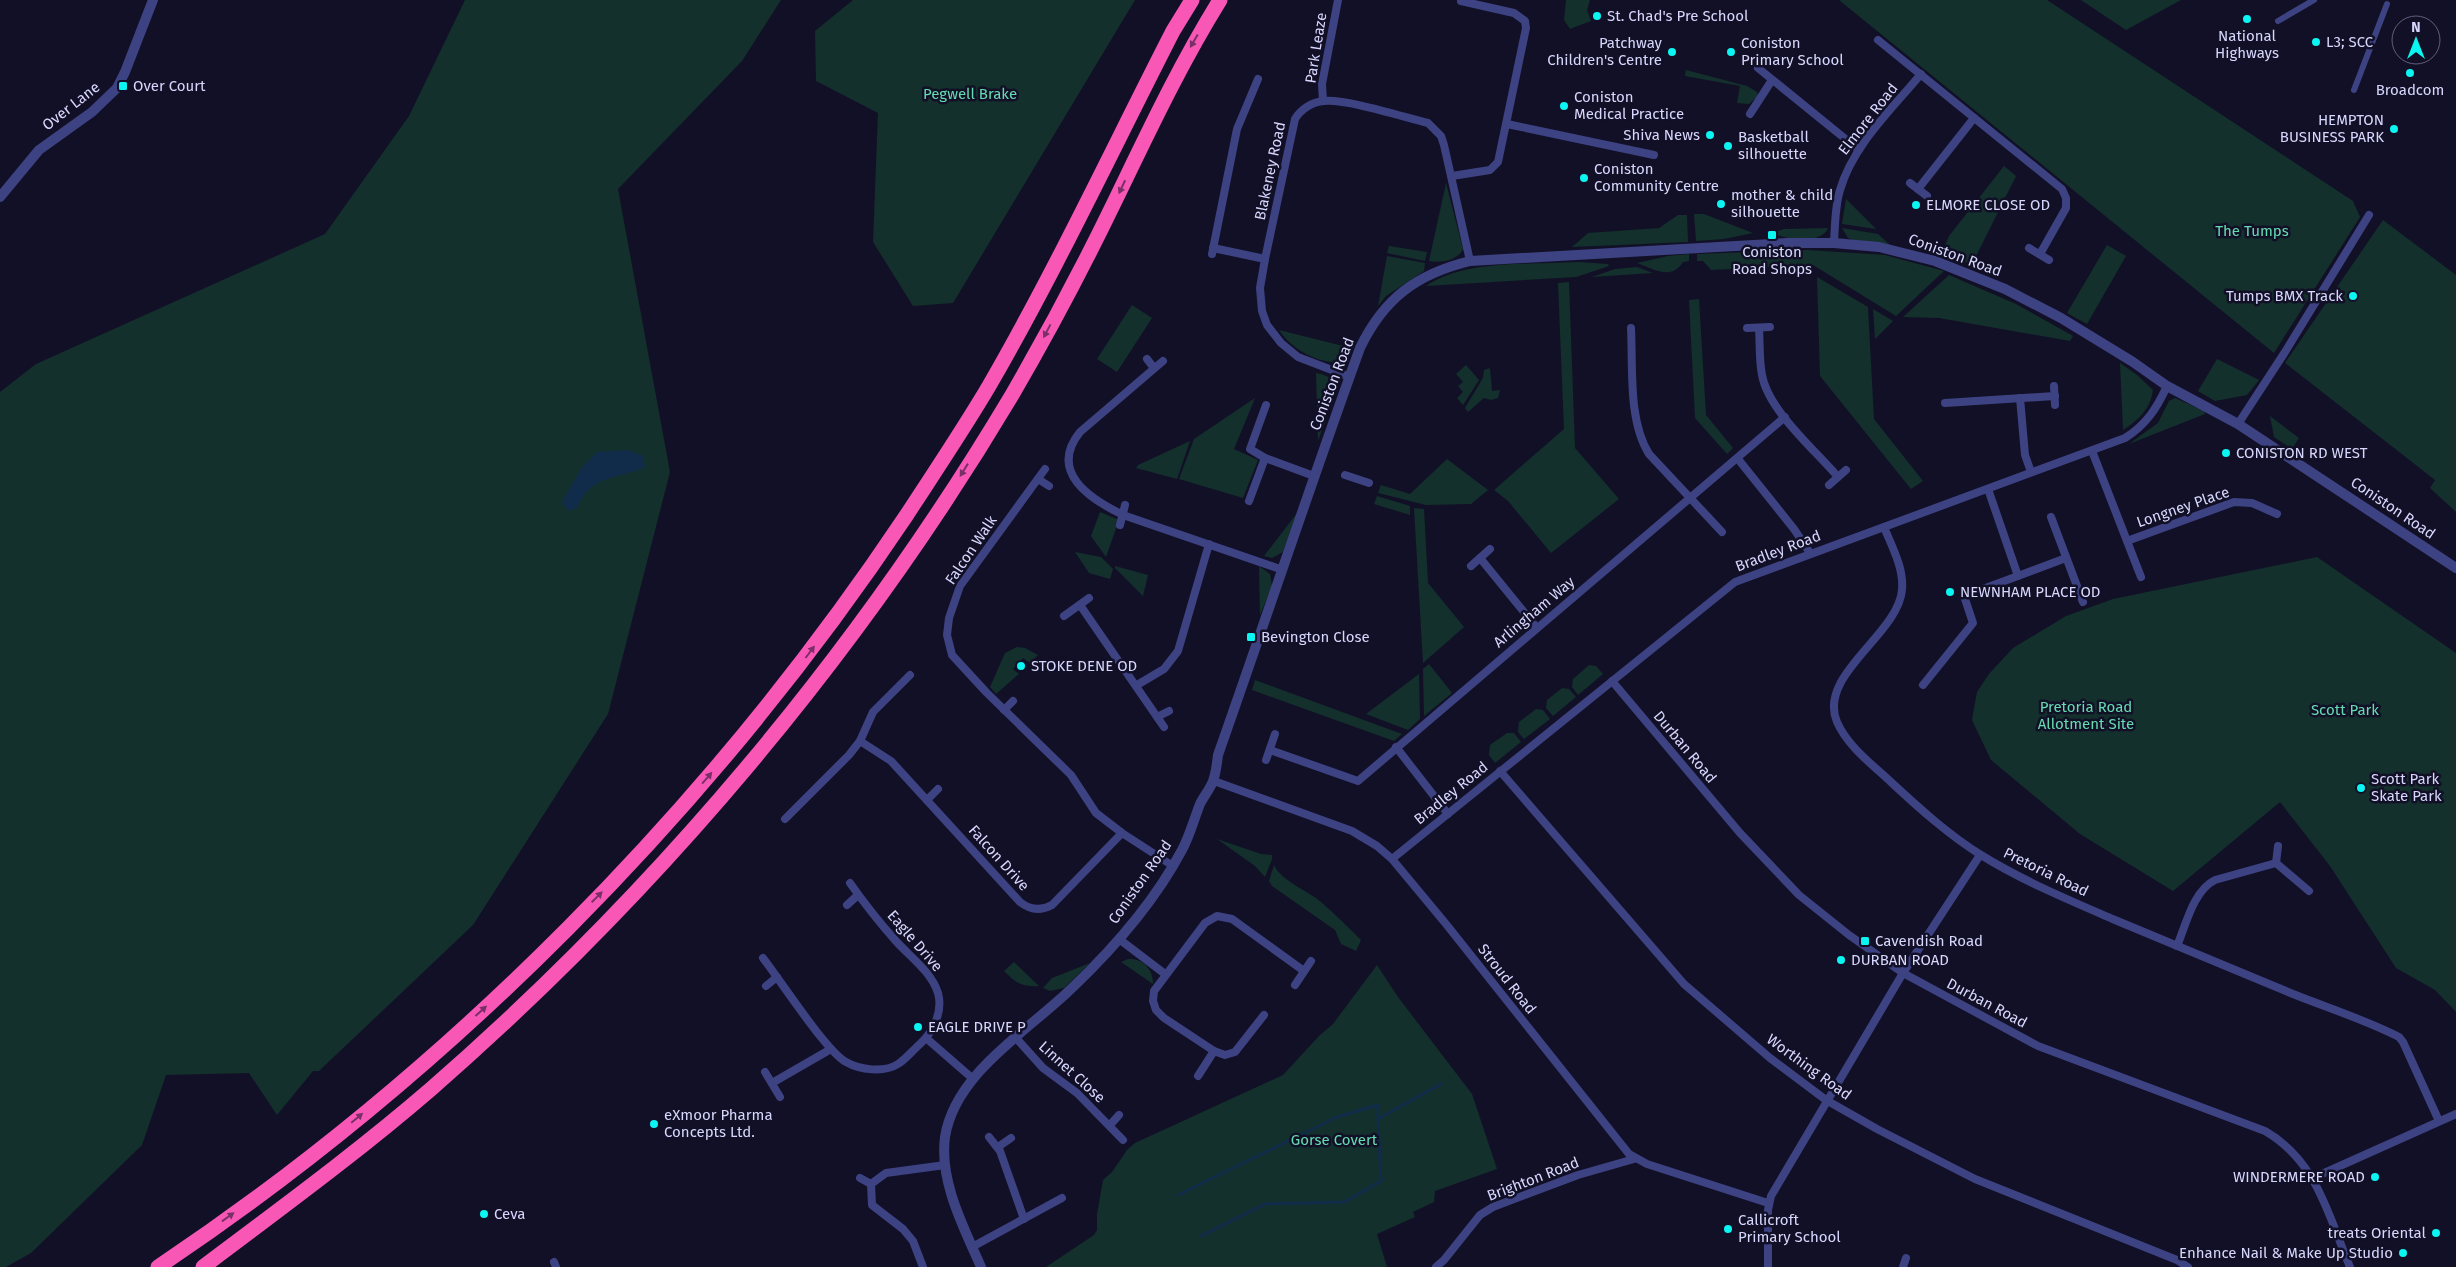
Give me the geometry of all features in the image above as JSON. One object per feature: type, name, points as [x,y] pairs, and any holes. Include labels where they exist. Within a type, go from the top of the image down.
[{"type":"highway","points":[[158,1267],[278,1181],[343,1130],[491,1002],[615,880],[706,780],[789,679],[856,591],[988,388],[1056,264],[1172,31],[1192,0]]},
{"type":"highway","points":[[203,1267],[421,1098],[509,1019],[632,897],[725,794],[808,693],[876,604],[1013,393],[1099,232],[1193,43],[1220,0]]},
{"type":"highway","points":[[144,1267],[189,1246]]},
{"type":"street","name":"Over Lane","points":[[0,197],[39,150],[92,112],[117,88],[153,0]]},
{"type":"street","name":"Park Leaze","points":[[1323,101],[1322,84],[1338,0]]},
{"type":"street","points":[[2278,22],[2314,0]]},
{"type":"street","points":[[1452,176],[1490,170],[1495,167],[1500,158],[1526,28],[1525,21],[1514,13],[1461,1]]},
{"type":"street","points":[[2354,90],[2387,4]]},
{"type":"street","points":[[1878,40],[2062,190],[2066,198],[2066,208],[2040,254]]},
{"type":"street","points":[[1758,68],[1859,150]]},
{"type":"street","name":"Elmore Road","points":[[1834,243],[1840,190],[1848,168],[1859,150],[1921,74]]},
{"type":"street","points":[[1258,79],[1237,129],[1212,251],[1265,260]]},
{"type":"street","points":[[1750,114],[1772,80]]},
{"type":"street","points":[[1246,84],[1254,87]]},
{"type":"street","points":[[1323,101],[1334,101],[1383,111],[1428,123],[1441,136],[1452,176],[1470,261]]},
{"type":"street","name":"Blakeney Road","points":[[1323,101],[1308,106],[1295,119],[1265,260],[1260,300],[1262,311],[1272,332],[1281,343],[1298,357],[1350,377]]},
{"type":"street","points":[[1918,189],[1974,118]]},
{"type":"street","points":[[1507,124],[1654,154]]},
{"type":"street","points":[[1910,183],[1927,196]]},
{"type":"street","points":[[2238,424],[2285,352],[2369,215]]},
{"type":"street","name":"Coniston Road","points":[[981,1267],[949,1187],[945,1165],[944,1148],[948,1126],[957,1100],[972,1078],[1073,988],[1119,939],[1138,917],[1183,849],[1200,803],[1214,781],[1218,755],[1314,476],[1368,332],[1397,295],[1425,276],[1442,268],[1470,261],[1787,243],[1834,243],[1897,250],[1970,273],[2061,318],[2167,386],[2238,424],[2456,568]]},
{"type":"street","points":[[2029,248],[2049,260]]},
{"type":"street","points":[[1748,328],[1770,327]]},
{"type":"street","points":[[1631,328],[1635,414],[1638,432],[1650,454],[1722,532]]},
{"type":"street","points":[[1759,328],[1762,375],[1769,394],[1785,417],[1838,477]]},
{"type":"street","points":[[1147,359],[1154,368]]},
{"type":"street","points":[[1163,361],[1080,432],[1072,442],[1069,453],[1074,479],[1082,489],[1101,504],[1123,515],[1283,570]]},
{"type":"street","points":[[2054,386],[2055,405]]},
{"type":"street","name":"Bradley Road","points":[[1392,859],[1735,582],[2092,451],[2134,432],[2157,406],[2167,386]]},
{"type":"street","points":[[1945,403],[2055,396]]},
{"type":"street","points":[[2020,398],[2026,455],[2031,472]]},
{"type":"street","points":[[1266,405],[1250,448],[1265,458],[1314,476]]},
{"type":"street","name":"Arlingham Way","points":[[1270,750],[1358,781],[1785,417]]},
{"type":"street","name":"Longney Place","points":[[2092,451],[2141,577]]},
{"type":"street","points":[[1249,502],[1265,458]]},
{"type":"street","points":[[1738,459],[1794,529],[1810,553]]},
{"type":"street","name":"Falcon Walk","points":[[1004,710],[952,655],[947,635],[949,618],[960,586],[1045,469]]},
{"type":"street","points":[[1829,485],[1846,470]]},
{"type":"street","points":[[1346,474],[1369,483]]},
{"type":"street","points":[[1038,478],[1049,486]]},
{"type":"street","points":[[1988,489],[2018,576]]},
{"type":"street","name":"Longney Place","points":[[2127,541],[2234,502],[2252,503],[2277,514]]},
{"type":"street","points":[[1120,525],[1125,505]]},
{"type":"street","points":[[2051,517],[2083,602]]},
{"type":"street","name":"Pretoria Road","points":[[1884,527],[1900,566],[1902,589],[1900,600],[1886,625],[1842,681],[1836,693],[1833,707],[1837,722],[1847,738],[1861,754],[1905,795],[1980,855],[2038,887],[2399,1037],[2439,1121]]},
{"type":"street","points":[[1137,685],[1164,669],[1178,651],[1209,544]]},
{"type":"street","points":[[1471,566],[1490,549]]},
{"type":"street","points":[[1480,558],[1537,628]]},
{"type":"street","points":[[1923,685],[1973,623],[1964,596],[2066,558]]},
{"type":"street","points":[[1064,616],[1089,598]]},
{"type":"street","points":[[1080,605],[1137,685],[1164,727]]},
{"type":"street","points":[[785,819],[849,756],[860,741],[873,712],[910,675]]},
{"type":"street","name":"Durban Road","points":[[1612,681],[1740,833],[1799,895],[1848,935],[1903,973],[2038,1046],[2265,1131],[2284,1142],[2300,1159],[2312,1178],[2350,1267]]},
{"type":"street","points":[[1013,701],[1004,710],[1071,775],[1096,813],[1122,833],[1173,866]]},
{"type":"street","points":[[1158,717],[1169,710]]},
{"type":"street","points":[[1266,760],[1275,734]]},
{"type":"street","name":"Falcon Drive","points":[[860,741],[891,761],[1020,902],[1030,908],[1041,909],[1052,905],[1122,833]]},
{"type":"street","points":[[1396,747],[1448,814]]},
{"type":"street","name":"Worthing Road","points":[[1500,771],[1684,984],[1770,1058],[1826,1100],[1877,1129],[1975,1179],[2177,1260],[2188,1267]]},
{"type":"street","name":"Stroud Road","points":[[1214,781],[1352,831],[1377,846],[1392,859],[1634,1159]]},
{"type":"street","points":[[927,800],[938,789]]},
{"type":"street","points":[[794,811],[800,818]]},
{"type":"street","points":[[2276,862],[2278,846]]},
{"type":"street","points":[[1768,1267],[1768,1203],[1826,1100],[1903,973],[1980,855]]},
{"type":"street","points":[[2276,862],[2309,891]]},
{"type":"street","points":[[2177,946],[2201,892],[2207,884],[2276,862]]},
{"type":"street","name":"Eagle Drive","points":[[763,958],[832,1049],[846,1062],[872,1069],[884,1069],[898,1064],[926,1038],[938,1017],[940,1004],[932,980],[895,940],[850,883]]},
{"type":"street","points":[[847,905],[858,895]]},
{"type":"street","points":[[1264,1015],[1235,1052],[1225,1055],[1214,1051],[1164,1018],[1156,1010],[1153,1001],[1154,991],[1205,923],[1217,916],[1232,919],[1304,971]]},
{"type":"street","points":[[1119,939],[1165,974]]},
{"type":"street","points":[[1295,985],[1310,962]]},
{"type":"street","points":[[766,986],[777,977]]},
{"type":"street","points":[[926,1038],[972,1078]]},
{"type":"street","name":"Linnet Close","points":[[1016,1038],[1043,1068],[1077,1093],[1123,1140]]},
{"type":"street","points":[[772,1083],[832,1049]]},
{"type":"street","points":[[1198,1076],[1214,1051]]},
{"type":"street","points":[[766,1072],[780,1097]]},
{"type":"street","name":"Linnet Close","points":[[1110,1125],[1119,1114]]},
{"type":"street","points":[[2312,1178],[2456,1114]]},
{"type":"street","points":[[990,1137],[998,1147],[1024,1219]]},
{"type":"street","points":[[998,1147],[1011,1138]]},
{"type":"street","points":[[1634,1159],[1768,1203]]},
{"type":"street","name":"Brighton Road","points":[[1436,1267],[1444,1260],[1480,1215],[1493,1207],[1578,1175],[1634,1159]]},
{"type":"street","points":[[871,1184],[886,1174],[945,1165]]},
{"type":"street","points":[[860,1178],[871,1184]]},
{"type":"street","points":[[871,1184],[872,1205],[908,1235],[923,1267]]},
{"type":"street","points":[[972,1247],[1062,1198]]},
{"type":"street","points":[[1903,1267],[1906,1258]]},
{"type":"green space","points":[[465,0],[781,0],[742,61],[618,189],[670,472],[608,714],[473,925],[319,1071],[313,1071],[277,1115],[249,1073],[166,1075],[142,1145],[31,1253],[6,1267],[0,1267],[0,392],[36,364],[325,234],[409,116]]},
{"type":"green space","name":"Pegwell Brake","points":[[853,0],[1135,0],[953,303],[913,306],[873,242],[878,113],[816,81],[815,31]]},
{"type":"green space","points":[[1566,0],[1590,0],[1587,10],[1591,21],[1570,29],[1564,20]]},
{"type":"green space","name":"The Tumps","points":[[1839,0],[2047,0],[2353,201],[2360,217],[2274,353]]},
{"type":"green space","points":[[2081,0],[2181,0],[2126,30]]},
{"type":"green space","points":[[1686,70],[1747,86],[1757,92],[1758,96],[1749,104],[1737,103],[1740,86],[1685,76]]},
{"type":"green space","points":[[2004,166],[2016,176],[1972,264],[1941,255],[1949,236]]},
{"type":"green space","points":[[1446,183],[1463,249],[1453,259],[1439,262],[1429,261]]},
{"type":"green space","points":[[1846,199],[1876,229],[1842,224]]},
{"type":"green space","points":[[1694,214],[1704,214],[1753,233],[1724,239],[1696,241]]},
{"type":"green space","points":[[1678,215],[1687,215],[1688,242],[1572,247],[1588,233],[1659,228]]},
{"type":"green space","points":[[2383,220],[2456,275],[2456,512],[2430,488],[2435,480],[2285,363]]},
{"type":"green space","points":[[1828,228],[1825,233],[1812,239],[1788,238],[1775,234],[1775,232],[1784,229]]},
{"type":"green space","points":[[1842,228],[1878,234],[1890,245],[1853,240],[1848,238]]},
{"type":"green space","points":[[2107,245],[2126,256],[2087,324],[2067,313]]},
{"type":"green space","points":[[1389,246],[1427,252],[1425,261],[1387,253]]},
{"type":"green space","points":[[1808,250],[1885,255],[1944,271],[1896,316],[1813,265],[1711,270],[1703,261],[1697,261],[1697,254]]},
{"type":"green space","points":[[1689,254],[1689,261],[1683,262],[1678,268],[1668,272],[1662,272],[1637,263],[1668,256]]},
{"type":"green space","points":[[1387,256],[1425,263],[1424,271],[1386,296],[1378,306]]},
{"type":"green space","points":[[1579,262],[1608,264],[1609,266],[1576,277],[1426,286],[1442,277],[1480,267]]},
{"type":"green space","points":[[1637,267],[1653,273],[1592,277],[1615,269]]},
{"type":"green space","points":[[1949,275],[2016,304],[2073,336],[2070,341],[1939,318],[1903,317]]},
{"type":"green space","points":[[1817,277],[1868,307],[1874,419],[1923,481],[1911,489],[1820,376]]},
{"type":"green space","points":[[1569,282],[1575,448],[1619,499],[1551,553],[1508,501],[1494,490],[1564,429],[1558,283]]},
{"type":"green space","points":[[1699,299],[1706,415],[1733,448],[1727,454],[1695,418],[1689,300]]},
{"type":"green space","points":[[1132,305],[1152,318],[1117,372],[1097,359]]},
{"type":"green space","points":[[1873,309],[1893,321],[1875,339]]},
{"type":"green space","points":[[1279,330],[1351,348],[1345,361],[1336,362],[1317,359],[1291,344]]},
{"type":"green space","points":[[2217,359],[2259,380],[2247,395],[2215,401],[2198,391]]},
{"type":"green space","points":[[2120,363],[2153,390],[2146,409],[2134,422],[2123,430]]},
{"type":"green space","points":[[1466,365],[1479,380],[1463,405],[1457,398],[1463,392],[1458,386],[1463,382],[1456,374]]},
{"type":"green space","points":[[1490,368],[1492,391],[1500,390],[1498,398],[1491,400],[1484,398],[1468,412],[1465,408],[1483,378],[1484,370]]},
{"type":"green space","points":[[1316,373],[1330,378],[1334,387],[1332,402],[1318,441]]},
{"type":"green space","points":[[1255,398],[1234,449],[1258,460],[1243,498],[1179,479],[1194,439]]},
{"type":"green space","points":[[2175,398],[2204,411],[2205,414],[2129,444],[2158,423],[2169,401]]},
{"type":"green space","points":[[2270,416],[2299,438],[2292,449],[2274,437]]},
{"type":"green space","points":[[1190,441],[1177,479],[1136,468],[1138,465]]},
{"type":"green space","points":[[1447,459],[1488,490],[1471,504],[1426,505],[1378,493],[1381,485],[1410,494]]},
{"type":"green space","points":[[1377,496],[1410,506],[1410,515],[1374,504]]},
{"type":"green space","points":[[1414,508],[1424,509],[1428,583],[1464,627],[1423,663]]},
{"type":"green space","points":[[1100,512],[1119,520],[1106,557],[1091,536]]},
{"type":"green space","points":[[1297,513],[1283,552],[1272,558],[1264,556]]},
{"type":"green space","points":[[1075,552],[1101,557],[1113,569],[1110,579],[1089,573]]},
{"type":"green space","name":"Scott Park","points":[[2317,557],[2456,653],[2456,1012],[2435,990],[2396,968],[2330,866],[2280,802],[2173,891],[2080,834],[1991,760],[1972,720],[1977,692],[1989,674],[2013,648],[2066,616],[2113,599]]},
{"type":"green space","points":[[1115,566],[1148,575],[1143,596],[1115,568]]},
{"type":"green space","points":[[1259,566],[1270,574],[1272,586],[1260,615]]},
{"type":"green space","points":[[1017,647],[1025,648],[1038,655],[1030,663],[1023,658],[1013,669],[1019,674],[996,694],[990,687],[1005,653]]},
{"type":"green space","points":[[1429,664],[1452,693],[1424,716],[1423,669]]},
{"type":"green space","points":[[1589,665],[1596,666],[1603,674],[1578,695],[1572,687],[1573,679]]},
{"type":"green space","points":[[1419,674],[1420,719],[1408,730],[1366,714]]},
{"type":"green space","points":[[1255,680],[1402,734],[1394,741],[1252,690]]},
{"type":"green space","points":[[1562,688],[1569,689],[1576,697],[1553,716],[1546,708],[1547,700]]},
{"type":"green space","points":[[1536,709],[1543,710],[1550,719],[1524,739],[1518,732],[1519,722]]},
{"type":"green space","points":[[1507,733],[1514,733],[1521,742],[1495,763],[1489,755],[1490,745]]},
{"type":"green space","points":[[1217,839],[1261,854],[1272,855],[1265,877],[1255,866]]},
{"type":"green space","points":[[1274,865],[1282,876],[1321,902],[1361,940],[1356,951],[1341,944],[1335,930],[1272,886],[1269,881]]},
{"type":"green space","points":[[1128,959],[1138,960],[1149,969],[1153,984],[1121,962]]},
{"type":"green space","points":[[1014,962],[1039,986],[1023,985],[1008,975],[1004,971]]},
{"type":"green space","points":[[1090,963],[1064,988],[1050,991],[1043,988],[1052,978]]},
{"type":"green space","name":"Gorse Covert","points":[[1377,965],[1398,997],[1472,1094],[1497,1169],[1435,1191],[1434,1202],[1413,1212],[1415,1217],[1377,1234],[1387,1267],[1046,1267],[1094,1235],[1097,1230],[1097,1214],[1103,1180],[1112,1172],[1127,1150],[1135,1143],[1283,1075],[1319,1036],[1333,1024]]},
{"type":"water","points":[[628,450],[643,456],[645,467],[596,484],[582,497],[577,508],[568,511],[562,502],[582,467],[597,452]]},
{"type":"waterway","points":[[1178,1195],[1337,1117],[1378,1105],[1378,1119],[1441,1084]]},
{"type":"waterway","points":[[1201,1236],[1265,1204],[1344,1202],[1381,1181],[1378,1119]]},
{"type":"place","name":"St. Chad's Pre School","points":[[1597,16]]},
{"type":"place","name":"National Highways","points":[[2247,19]]},
{"type":"place","name":"L3; SCC","points":[[2316,42]]},
{"type":"place","name":"Patchway Children's Centre","points":[[1672,52]]},
{"type":"place","name":"Coniston Primary School","points":[[1731,52]]},
{"type":"place","name":"Broadcom","points":[[2410,73]]},
{"type":"place","name":"Over Court","points":[[123,86]]},
{"type":"place","name":"Coniston Medical Practice","points":[[1564,106]]},
{"type":"place","name":"HEMPTON BUSINESS PARK","points":[[2394,129]]},
{"type":"place","name":"Shiva News","points":[[1710,135]]},
{"type":"place","name":"Basketball silhouette","points":[[1728,146]]},
{"type":"place","name":"Coniston Community Centre","points":[[1584,178]]},
{"type":"place","name":"mother & child silhouette","points":[[1721,204]]},
{"type":"place","name":"ELMORE CLOSE OD","points":[[1916,205]]},
{"type":"place","name":"Coniston Road Shops","points":[[1772,235]]},
{"type":"place","name":"Tumps BMX Track","points":[[2353,296]]},
{"type":"place","name":"CONISTON RD WEST","points":[[2226,453]]},
{"type":"place","name":"NEWNHAM PLACE OD","points":[[1950,592]]},
{"type":"place","name":"Bevington Close","points":[[1251,637]]},
{"type":"place","name":"STOKE DENE OD","points":[[1021,666]]},
{"type":"place","name":"Scott Park Skate Park","points":[[2361,788]]},
{"type":"place","name":"Cavendish Road","points":[[1865,941]]},
{"type":"place","name":"DURBAN ROAD","points":[[1841,960]]},
{"type":"place","name":"EAGLE DRIVE P","points":[[918,1027]]},
{"type":"place","name":"eXmoor Pharma Concepts Ltd.","points":[[654,1124]]},
{"type":"place","name":"WINDERMERE ROAD","points":[[2375,1177]]},
{"type":"place","name":"Ceva","points":[[484,1214]]},
{"type":"place","name":"Callicroft Primary School","points":[[1728,1229]]},
{"type":"place","name":"treats Oriental","points":[[2436,1233]]},
{"type":"place","name":"Enhance Nail & Make Up Studio","points":[[2403,1253]]},
{"type":"park label","name":"Pretoria Road Allotment Site","points":[[2086,716]]}]
